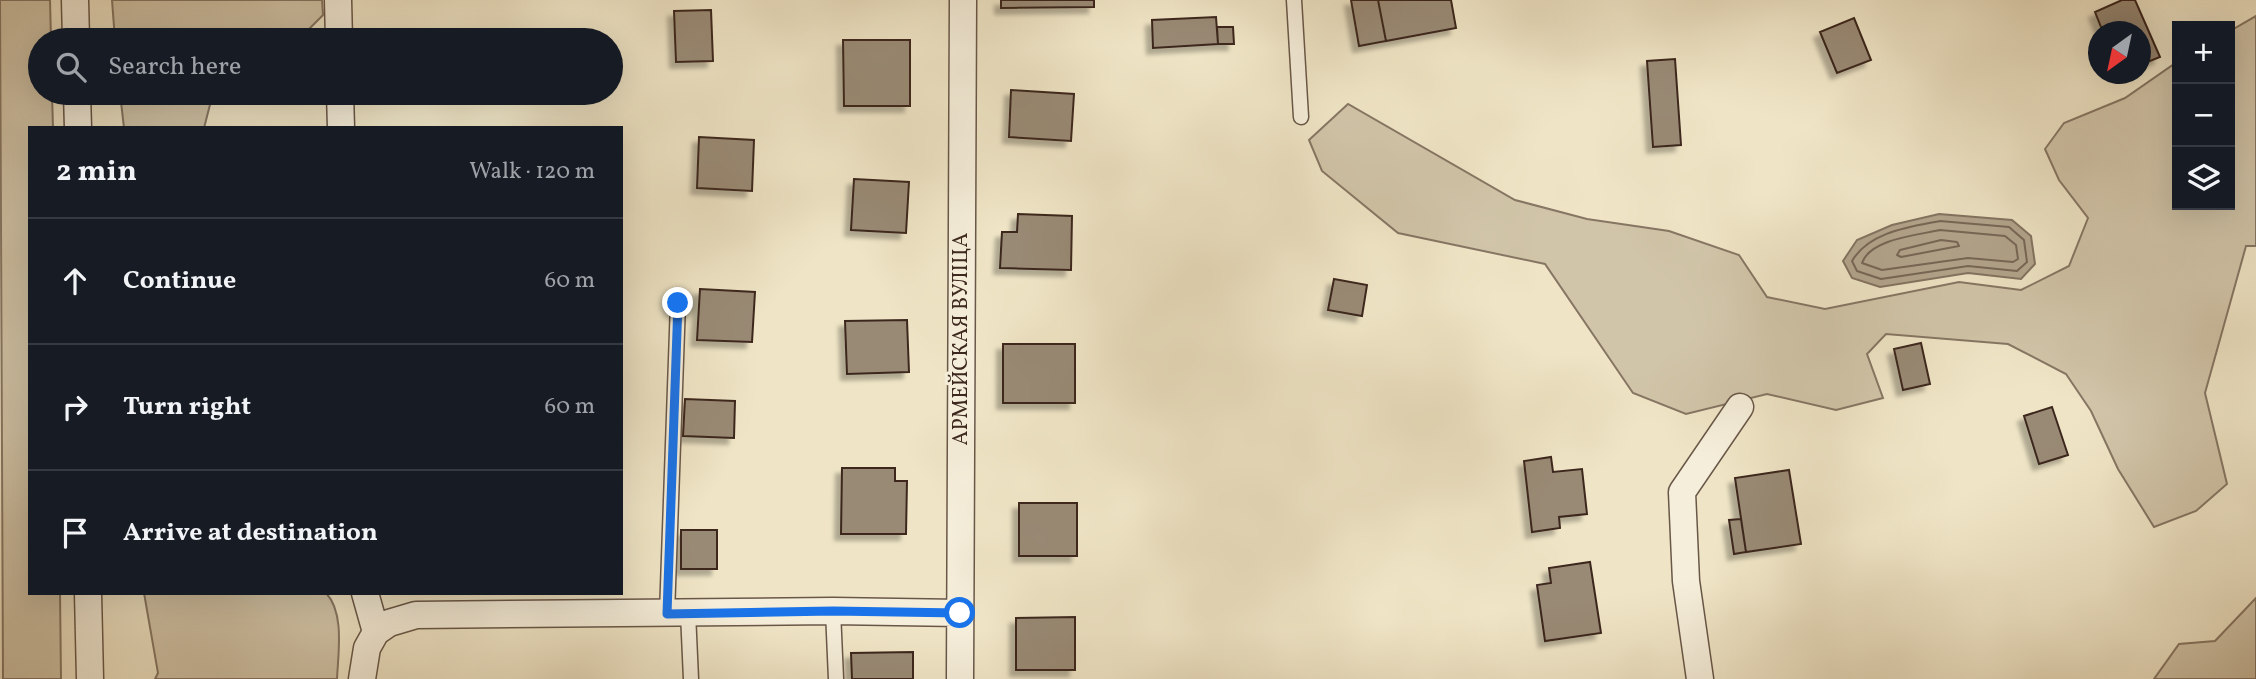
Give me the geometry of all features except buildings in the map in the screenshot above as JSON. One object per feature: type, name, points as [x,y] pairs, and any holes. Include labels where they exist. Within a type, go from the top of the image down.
[{"type":"street","points":[[75,0],[76,28]]},
{"type":"street","points":[[338,0],[339,28]]},
{"type":"street","name":"АРМЕЙСКАЯ ВУЛІЦА","points":[[960,679],[963,0]]},
{"type":"street","points":[[77,105],[78,126]]},
{"type":"street","points":[[340,105],[341,126]]},
{"type":"street","points":[[1700,679],[1686,582],[1682,492],[1740,407]]},
{"type":"street","points":[[88,595],[90,679]]},
{"type":"street","points":[[366,595],[376,632]]},
{"type":"street","points":[[362,679],[367,648],[376,632],[389,623],[416,615],[833,611],[960,613]]},
{"type":"lane","points":[[1294,0],[1301,117]]},
{"type":"lane","points":[[678,303],[678,614],[691,679]]},
{"type":"lane","points":[[833,611],[836,679]]},
{"type":"shaded area","points":[[0,0],[50,0],[51,28],[28,28],[28,105],[52,105],[53,126],[28,126],[28,595],[60,595],[61,679],[3,679]]},
{"type":"shaded area","points":[[112,0],[322,0],[323,15],[310,28],[114,28]]},
{"type":"shaded area","points":[[2256,16],[2256,246],[2246,246],[2205,393],[2227,484],[2196,511],[2154,527],[2118,469],[2091,411],[2066,374],[2008,344],[1886,334],[1867,354],[1883,398],[1836,410],[1767,394],[1686,414],[1633,393],[1545,264],[1398,233],[1322,171],[1309,140],[1348,104],[1515,200],[1587,219],[1669,231],[1739,255],[1767,297],[1825,309],[1959,282],[2021,290],[2069,266],[2088,218],[2059,180],[2045,149],[2064,123],[2125,98],[2145,84],[2151,84],[2151,80],[2172,65],[2172,210],[2235,210],[2235,28]]},
{"type":"shaded area","points":[[121,105],[210,105],[205,126],[124,126]]},
{"type":"shaded area","points":[[144,595],[328,595],[336,611],[339,646],[337,679],[155,679],[158,673]]},
{"type":"shaded area","points":[[2256,598],[2256,679],[2154,679],[2179,644],[2215,641]]},
{"type":"water","points":[[1939,214],[2012,220],[2031,236],[2035,264],[2021,279],[1968,273],[1880,287],[1852,278],[1843,261],[1857,240],[1892,225]]},
{"type":"route","points":[[678,303],[667,614],[833,611],[960,613]]}]
